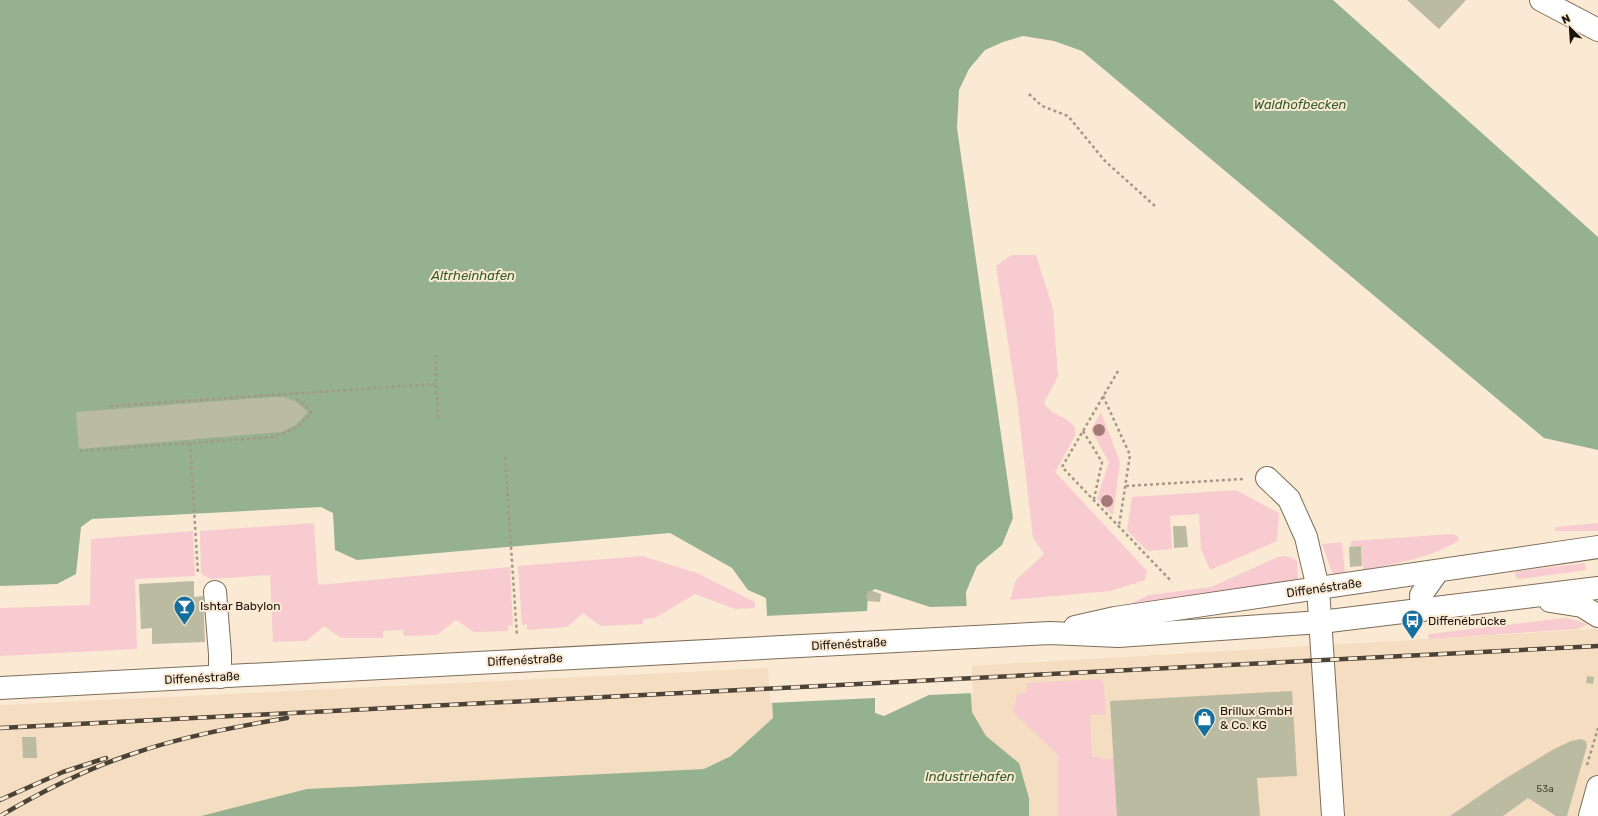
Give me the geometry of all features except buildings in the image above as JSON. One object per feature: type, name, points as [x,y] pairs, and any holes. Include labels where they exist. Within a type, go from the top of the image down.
[{"type":"main road","points":[[1541,0],[1598,30]]},
{"type":"main road","points":[[1267,478],[1289,499],[1306,537],[1318,588],[1333,816]]},
{"type":"main road","name":"Diffenéstraße","points":[[1050,633],[1116,618],[1598,547]]},
{"type":"main road","points":[[1422,610],[1421,595],[1438,571]]},
{"type":"main road","name":"Diffenéstraße","points":[[0,688],[1050,633],[1118,636],[1321,622],[1598,588]]},
{"type":"main road","points":[[215,592],[220,654],[220,677]]},
{"type":"main road","points":[[1524,596],[1582,606],[1598,616]]},
{"type":"main road","points":[[1590,816],[1592,779]]},
{"type":"path","points":[[1029,94],[1042,106],[1068,116],[1105,162],[1156,207]]},
{"type":"path","points":[[435,355],[438,418]]},
{"type":"path","points":[[1118,371],[1062,467],[1172,582]]},
{"type":"path","points":[[110,406],[436,384]]},
{"type":"path","points":[[81,449],[81,451],[272,437],[292,430],[306,420],[311,412],[297,399],[297,393]]},
{"type":"path","points":[[1103,396],[1130,455],[1119,526]]},
{"type":"path","points":[[1083,431],[1102,462],[1094,500]]},
{"type":"path","points":[[190,443],[198,576],[215,592]]},
{"type":"path","points":[[505,457],[518,639]]},
{"type":"path","points":[[1126,486],[1267,478]]},
{"type":"path","points":[[1592,779],[1598,728]]},
{"type":"shaded area","points":[[1012,255],[1036,255],[1053,309],[1058,376],[1044,403],[1047,407],[1075,427],[1075,436],[1055,472],[1147,571],[1145,580],[1111,591],[1010,600],[1016,580],[1044,554],[1033,538],[1017,400],[996,266]]},
{"type":"shaded area","points":[[1101,412],[1120,462],[1113,515],[1097,499],[1109,462],[1091,430]]},
{"type":"shaded area","points":[[1236,490],[1279,513],[1277,541],[1210,570],[1201,549],[1199,514],[1170,516],[1172,549],[1147,551],[1127,530],[1132,497]]},
{"type":"shaded area","points":[[314,523],[318,585],[510,567],[513,626],[508,626],[508,631],[474,632],[456,620],[437,635],[404,636],[403,630],[383,631],[383,638],[341,638],[324,626],[306,641],[273,642],[270,575],[210,579],[201,573],[200,531]]},
{"type":"shaded area","points":[[1598,523],[1598,531],[1555,531],[1555,527]]},
{"type":"shaded area","points":[[193,531],[195,576],[135,579],[137,649],[0,656],[0,608],[90,605],[91,539]]},
{"type":"shaded area","points":[[1451,534],[1456,535],[1459,540],[1436,552],[1412,560],[1363,570],[1361,546],[1351,547],[1351,541]]},
{"type":"shaded area","points":[[1342,542],[1345,573],[1333,575],[1322,544]]},
{"type":"shaded area","points":[[642,556],[697,573],[755,602],[755,608],[735,609],[695,594],[655,618],[643,619],[643,624],[601,626],[583,613],[567,627],[527,630],[527,624],[522,625],[518,566]]},
{"type":"shaded area","points":[[1285,556],[1297,561],[1298,579],[1296,582],[1131,605],[1132,603],[1149,595],[1211,587],[1278,557]]},
{"type":"shaded area","points":[[1585,563],[1586,570],[1520,579],[1516,578],[1515,575],[1516,572],[1519,571]]},
{"type":"shaded area","points":[[1567,618],[1588,624],[1577,629],[1429,639],[1428,636],[1429,634]]},
{"type":"shaded area","points":[[1598,629],[1598,816],[1029,816],[1029,798],[1019,763],[986,736],[972,712],[969,666]]},
{"type":"shaded area","points":[[771,668],[773,718],[731,756],[704,769],[307,789],[201,816],[0,816],[0,705]]},
{"type":"shaded area","points":[[1100,679],[1104,686],[1106,714],[1090,715],[1092,757],[1101,757],[1101,759],[1114,758],[1117,816],[1058,816],[1058,755],[1013,712],[1017,694],[1026,693],[1027,683]]},
{"type":"water","name":"Altrheinhafen","points":[[0,0],[1333,0],[1598,237],[1598,450],[1544,438],[1082,51],[1054,41],[1023,36],[1003,42],[985,50],[969,69],[959,90],[957,128],[1013,518],[1002,545],[977,566],[966,592],[972,712],[986,736],[1019,763],[1029,798],[1029,816],[201,816],[307,789],[704,769],[731,756],[773,718],[766,598],[748,590],[732,568],[670,533],[357,560],[335,550],[333,513],[321,507],[92,519],[81,527],[76,574],[57,584],[0,586]]},
{"type":"pier","points":[[875,589],[930,607],[969,606],[973,693],[929,695],[884,716],[875,713],[875,698],[770,703],[765,616],[867,611],[868,593]]},
{"type":"railway","points":[[0,728],[1598,646]]},
{"type":"railway","points":[[0,816],[63,782],[96,767],[129,755],[187,738],[287,718]]},
{"type":"railway","points":[[0,800],[63,772],[106,758]]},
{"type":"place","name":"Ishtar Babylon","points":[[185,626]]},
{"type":"place","name":"Diffenébrücke","points":[[1412,640]]},
{"type":"place","name":"Brillux GmbH & Co. KG","points":[[1204,738]]},
{"type":"water label","name":"Waldhofbecken","points":[[1300,104]]},
{"type":"water label","name":"Industriehafen","points":[[970,776]]}]
